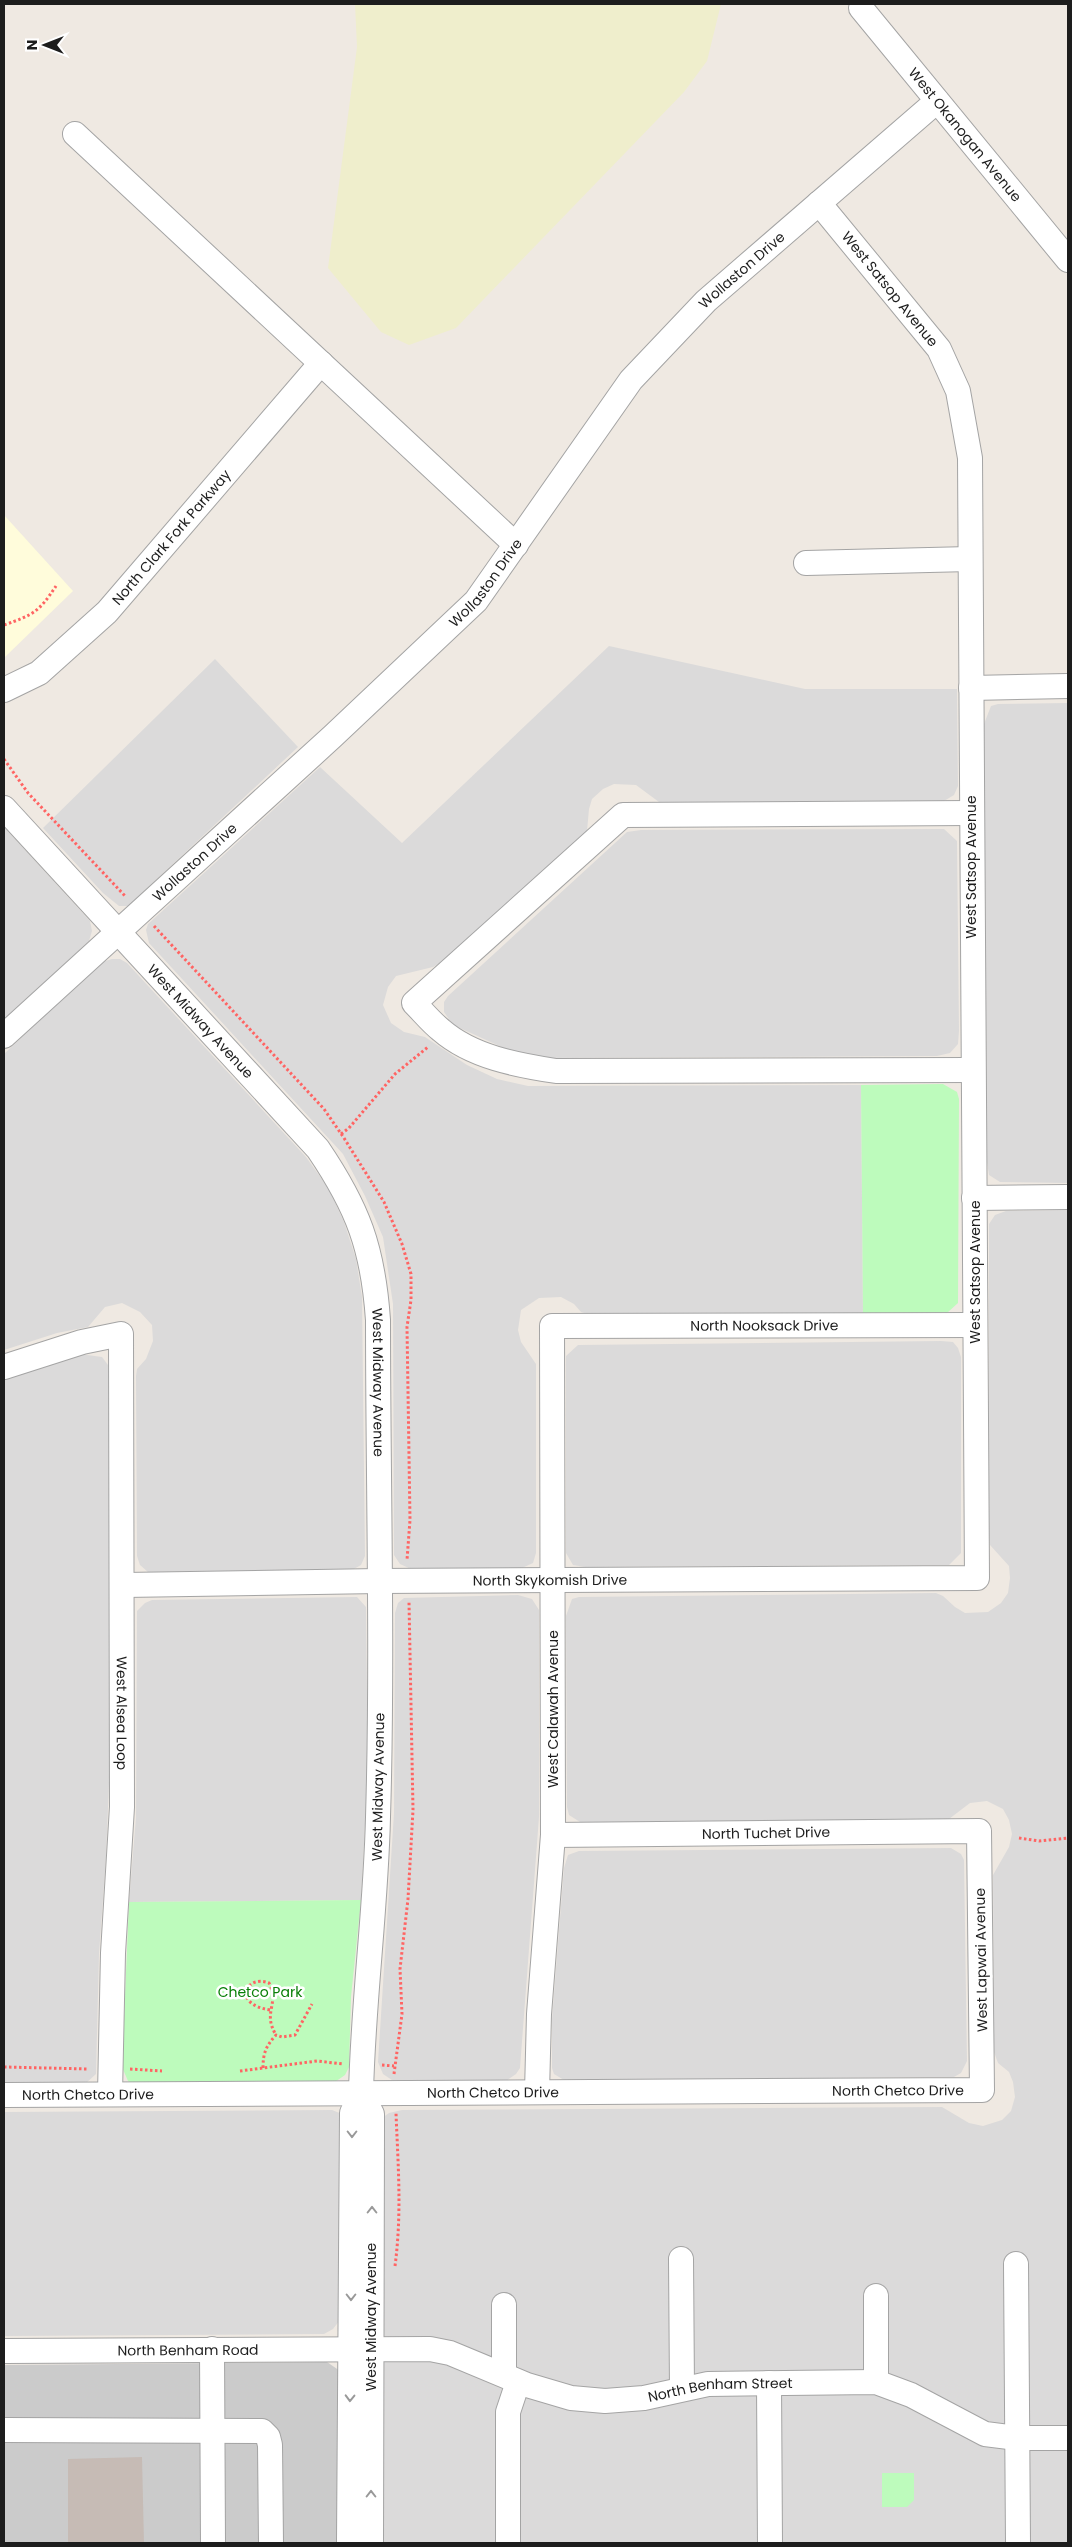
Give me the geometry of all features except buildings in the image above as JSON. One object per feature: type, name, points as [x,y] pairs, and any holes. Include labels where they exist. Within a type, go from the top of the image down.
[{"type":"street","name":"West Okanogan Avenue","points":[[861,8],[1068,260]]},
{"type":"street","name":"Wollaston Drive","points":[[4,1036],[333,736],[476,601],[631,380],[706,301],[937,101]]},
{"type":"street","points":[[75,134],[516,545]]},
{"type":"street","name":"West Satsop Avenue","points":[[819,203],[939,349],[958,391],[970,458],[977,1578]]},
{"type":"street","name":"North Clark Fork Parkway","points":[[4,690],[39,673],[107,612],[321,363]]},
{"type":"street","points":[[806,563],[970,559]]},
{"type":"street","points":[[970,688],[1068,686]]},
{"type":"street","name":"West Midway Avenue","points":[[4,808],[318,1149],[341,1184],[357,1215],[368,1248],[375,1283],[378,1320],[378,1820],[361,2093],[372,2114],[361,2349],[348,2543]]},
{"type":"street","points":[[971,813],[624,815],[414,1003],[442,1031],[462,1044],[520,1066],[556,1071],[973,1070]]},
{"type":"street","points":[[974,1198],[1068,1197]]},
{"type":"street","name":"North Nooksack Drive","points":[[552,1326],[975,1325]]},
{"type":"street","name":"West Calawah Avenue","points":[[537,2092],[539,2014],[553,1835],[552,1326]]},
{"type":"street","name":"West Alsea Loop","points":[[4,1367],[82,1342],[121,1334],[124,1585],[122,1807],[113,1953],[110,2094]]},
{"type":"street","name":"North Skykomish Drive","points":[[124,1585],[379,1581],[977,1578]]},
{"type":"street","name":"North Tuchet Drive","points":[[553,1835],[979,1831]]},
{"type":"street","name":"West Lapwai Avenue","points":[[979,1831],[982,2090]]},
{"type":"street","name":"North Chetco Drive","points":[[4,2095],[982,2090]]},
{"type":"street","points":[[681,2259],[682,2389]]},
{"type":"street","points":[[1016,2264],[1018,2543]]},
{"type":"street","points":[[876,2296],[876,2382]]},
{"type":"street","points":[[504,2305],[511,2378],[508,2412],[508,2543]]},
{"type":"street","points":[[212,2349],[213,2543]]},
{"type":"street","name":"West Midway Avenue","points":[[361,2349],[371,2543]]},
{"type":"street","name":"North Benham Road","points":[[4,2351],[361,2349]]},
{"type":"street","name":"North Benham Street","points":[[361,2349],[430,2349],[450,2353],[511,2378],[571,2398],[605,2401],[644,2398],[708,2384],[876,2382],[911,2395],[985,2434],[1017,2438],[1068,2438]]},
{"type":"street","points":[[768,2383],[770,2543]]},
{"type":"street","points":[[4,2430],[262,2431],[268,2437],[270,2445],[271,2543]]},
{"type":"path","points":[[4,625],[27,618],[43,607],[56,586]]},
{"type":"path","points":[[341,1134],[349,1128],[394,1074],[428,1047]]},
{"type":"path","points":[[1019,1838],[1039,1841],[1068,1838]]},
{"type":"path","points":[[270,2010],[251,2005],[247,1997],[249,1986],[254,1982],[263,1981],[270,1983],[274,1998],[270,2010],[270,2022],[276,2035],[282,2037],[295,2035],[312,2004]]},
{"type":"path","points":[[264,2068],[263,2057],[267,2045],[276,2035]]},
{"type":"path","points":[[236,2071],[317,2061],[394,2066]]},
{"type":"path","points":[[4,2067],[167,2072]]},
{"type":"shaded area","points":[[4,515],[73,591],[4,658]]},
{"type":"shaded area","points":[[609,646],[805,689],[957,689],[958,786],[954,795],[944,801],[670,803],[659,802],[636,785],[614,784],[603,789],[592,799],[587,831],[445,960],[433,967],[396,976],[388,987],[383,1005],[391,1023],[404,1032],[425,1037],[467,1065],[497,1079],[528,1086],[861,1085],[863,1314],[591,1315],[581,1312],[574,1304],[561,1297],[539,1298],[521,1310],[518,1330],[521,1342],[536,1364],[536,1553],[533,1563],[522,1568],[413,1570],[400,1564],[394,1555],[393,1304],[383,1237],[365,1196],[343,1154],[149,943],[146,930],[148,924],[320,767],[402,843]]},
{"type":"shaded area","points":[[215,659],[298,747],[128,906],[119,906],[103,893],[43,828]]},
{"type":"shaded area","points":[[1068,703],[1068,1183],[1000,1182],[989,1175],[987,1162],[984,724],[991,706],[998,704]]},
{"type":"shaded area","points":[[4,827],[90,921],[92,931],[89,941],[4,1020]]},
{"type":"shaded area","points":[[944,829],[957,841],[959,1031],[958,1044],[950,1053],[937,1056],[544,1058],[513,1052],[453,1025],[444,1012],[444,1002],[448,996],[627,832],[641,830]]},
{"type":"shaded area","points":[[120,959],[127,963],[306,1157],[329,1189],[344,1222],[356,1259],[362,1297],[365,1556],[361,1565],[352,1570],[148,1572],[140,1565],[137,1556],[136,1376],[137,1369],[146,1359],[153,1341],[152,1325],[140,1312],[122,1303],[105,1307],[88,1327],[57,1333],[4,1350],[4,1054],[102,962]]},
{"type":"shaded area","points":[[1068,1210],[1068,2543],[380,2543],[382,2118],[389,2113],[402,2110],[942,2107],[969,2123],[983,2126],[1002,2120],[1011,2111],[1015,2097],[1013,2082],[1009,2072],[998,2063],[994,2052],[993,1875],[1009,1847],[1012,1834],[1009,1820],[1003,1809],[987,1801],[970,1803],[949,1819],[939,1822],[580,1822],[569,1815],[567,1807],[566,1616],[572,1599],[579,1597],[936,1593],[943,1596],[965,1613],[988,1612],[1001,1603],[1008,1593],[1009,1566],[990,1545],[989,1535],[989,1224],[995,1215],[1006,1211]]},
{"type":"shaded area","points":[[953,1342],[958,1348],[961,1357],[961,1553],[949,1565],[585,1567],[573,1565],[566,1553],[566,1356],[578,1345]]},
{"type":"shaded area","points":[[80,1354],[102,1357],[108,1365],[109,1376],[110,1760],[99,1954],[96,2074],[85,2084],[4,2085],[4,1380]]},
{"type":"shaded area","points":[[518,1595],[532,1599],[539,1610],[539,1817],[520,2068],[516,2074],[506,2081],[392,2080],[383,2074],[378,2062],[394,1813],[395,1613],[398,1603],[404,1598]]},
{"type":"shaded area","points":[[357,1597],[366,1607],[368,1768],[361,1900],[129,1902],[136,1817],[137,1611],[145,1603],[152,1600]]},
{"type":"shaded area","points":[[951,1848],[961,1854],[964,1860],[967,2061],[961,2073],[954,2077],[564,2080],[554,2074],[552,2068],[552,2019],[564,1868],[568,1855],[579,1851]]},
{"type":"shaded area","points":[[332,2110],[342,2114],[343,2316],[333,2329],[324,2334],[4,2336],[4,2112]]},
{"type":"shaded area","points":[[327,2362],[340,2371],[342,2543],[4,2543],[4,2365]]},
{"type":"green space","points":[[355,4],[721,4],[707,61],[684,92],[456,328],[409,345],[381,332],[328,268],[357,47]]},
{"type":"green space","points":[[943,1084],[957,1092],[959,1099],[958,1303],[947,1313],[863,1314],[861,1085]]},
{"type":"green space","name":"Chetco Park","points":[[361,1900],[351,1997],[349,2067],[345,2075],[335,2082],[133,2084],[128,2081],[122,2067],[129,1902]]},
{"type":"green space","points":[[882,2473],[914,2473],[914,2500],[907,2507],[882,2507]]}]
